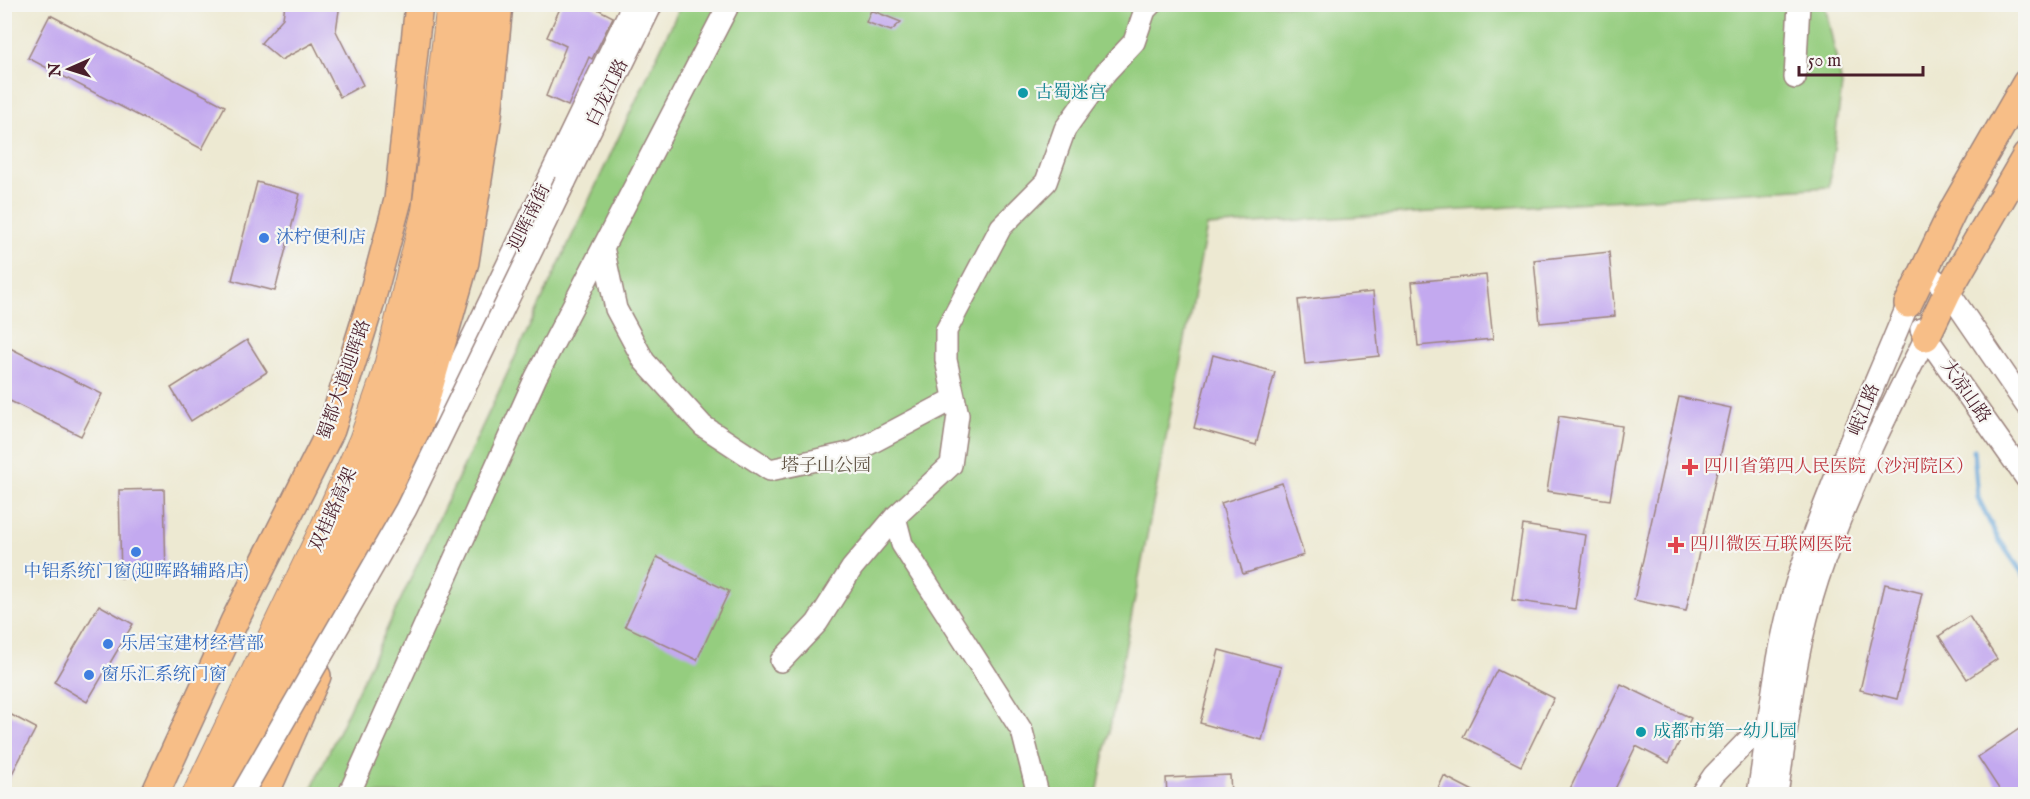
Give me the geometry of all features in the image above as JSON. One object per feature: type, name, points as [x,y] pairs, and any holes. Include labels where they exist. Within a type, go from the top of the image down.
[{"type":"highway","points":[[440,214],[453,4]]},
{"type":"highway","points":[[440,214],[486,9]]},
{"type":"highway","name":"双桂路高架","points":[[199,795],[327,528],[364,441],[388,375],[440,214]]},
{"type":"highway","name":"双桂路高架","points":[[227,795],[332,582],[395,438],[413,384],[440,214]]},
{"type":"main road","name":"蜀都大道迎晖路","points":[[155,795],[235,620],[331,430],[370,305],[398,200],[419,4]]},
{"type":"main road","points":[[265,795],[352,591],[418,426],[465,261],[488,116],[486,9]]},
{"type":"main road","name":"岷江路","points":[[1908,304],[1954,208],[2025,83]]},
{"type":"main road","name":"岷江路","points":[[1926,338],[1948,291],[2025,156]]},
{"type":"street","name":"迎晖南街","points":[[418,426],[446,392],[633,4]]},
{"type":"street","name":"白龙江路","points":[[242,795],[406,510],[652,4]]},
{"type":"street","points":[[349,795],[536,376],[729,4]]},
{"type":"street","points":[[781,661],[817,623],[852,568],[895,517],[951,465],[958,415],[946,360],[946,331],[1001,227],[1046,182],[1065,129],[1106,72],[1134,42],[1145,9],[1151,4]]},
{"type":"street","points":[[1795,78],[1799,4]]},
{"type":"street","points":[[603,247],[616,309],[644,361],[703,426],[770,470],[854,452],[954,399]]},
{"type":"street","points":[[1924,270],[1948,291],[2025,405]]},
{"type":"street","name":"大凉山路","points":[[1908,304],[1926,338],[2025,478]]},
{"type":"street","name":"岷江路","points":[[1777,795],[1781,645],[1796,585],[1817,526],[1908,304]]},
{"type":"street","name":"岷江路","points":[[1758,795],[1818,580],[1854,483],[1926,338]]},
{"type":"street","points":[[895,517],[902,544],[1022,731],[1038,795]]},
{"type":"street","points":[[1701,795],[1714,775],[1749,739],[1777,731]]},
{"type":"green space","name":"塔子山公园","points":[[681,5],[1825,5],[1842,85],[1829,187],[1207,226],[1097,794],[309,794]]},
{"type":"building","points":[[285,4],[340,4],[336,31],[363,85],[340,97],[313,43],[281,60],[261,43],[283,18]]},
{"type":"building","points":[[562,4],[588,4],[613,17],[592,59],[589,57],[568,106],[546,96],[566,46],[547,37]]},
{"type":"building","points":[[871,10],[901,22],[891,31],[866,22]]},
{"type":"building","points":[[50,15],[225,106],[202,149],[28,58]]},
{"type":"building","points":[[257,182],[300,194],[275,291],[232,280]]},
{"type":"building","points":[[1609,252],[1615,316],[1540,323],[1534,260]]},
{"type":"building","points":[[1486,275],[1493,339],[1418,346],[1412,282]]},
{"type":"building","points":[[1373,292],[1379,356],[1305,364],[1298,300]]},
{"type":"building","points":[[247,340],[267,372],[191,421],[171,388]]},
{"type":"building","points":[[4,345],[102,394],[81,436],[4,398]]},
{"type":"building","points":[[1213,355],[1275,372],[1256,445],[1194,428]]},
{"type":"building","points":[[1679,397],[1731,408],[1686,611],[1634,600]]},
{"type":"building","points":[[1559,416],[1622,426],[1610,500],[1547,491]]},
{"type":"building","points":[[1282,483],[1304,555],[1243,574],[1221,503]]},
{"type":"building","points":[[164,489],[166,577],[121,578],[119,490]]},
{"type":"building","points":[[1523,525],[1586,535],[1575,609],[1512,600]]},
{"type":"building","points":[[657,557],[729,591],[697,660],[625,626]]},
{"type":"building","points":[[1885,584],[1922,593],[1897,699],[1860,690]]},
{"type":"building","points":[[99,605],[133,624],[87,702],[54,682]]},
{"type":"building","points":[[1969,616],[1997,659],[1967,679],[1939,636]]},
{"type":"building","points":[[1219,650],[1281,667],[1262,740],[1200,723]]},
{"type":"building","points":[[1497,670],[1554,698],[1521,766],[1463,737]]},
{"type":"building","name":"成都市第一幼儿园","points":[[1621,684],[1691,718],[1669,763],[1636,746],[1612,795],[1567,795]]},
{"type":"building","points":[[4,711],[36,728],[4,789]]},
{"type":"building","points":[[2025,725],[2025,795],[2003,795],[1978,757]]},
{"type":"building","points":[[1230,775],[1231,795],[1167,795],[1166,778]]},
{"type":"building","points":[[1444,776],[1481,795],[1435,795]]},
{"type":"waterway","points":[[1974,450],[1978,498],[1997,537],[2026,578]]},
{"type":"place","name":"古蜀迷宫","points":[[1023,93]]},
{"type":"place","name":"沐柠便利店","points":[[264,238]]},
{"type":"place","name":"四川省第四人民医院（沙河院区）","points":[[1690,467]]},
{"type":"place","name":"四川微医互联网医院","points":[[1676,545]]},
{"type":"place","name":"中铝系统门窗(迎晖路辅路店)","points":[[136,552]]},
{"type":"place","name":"乐居宝建材经营部","points":[[108,644]]},
{"type":"place","name":"窗乐汇系统门窗","points":[[89,675]]},
{"type":"place","name":"成都市第一幼儿园","points":[[1641,732]]}]
